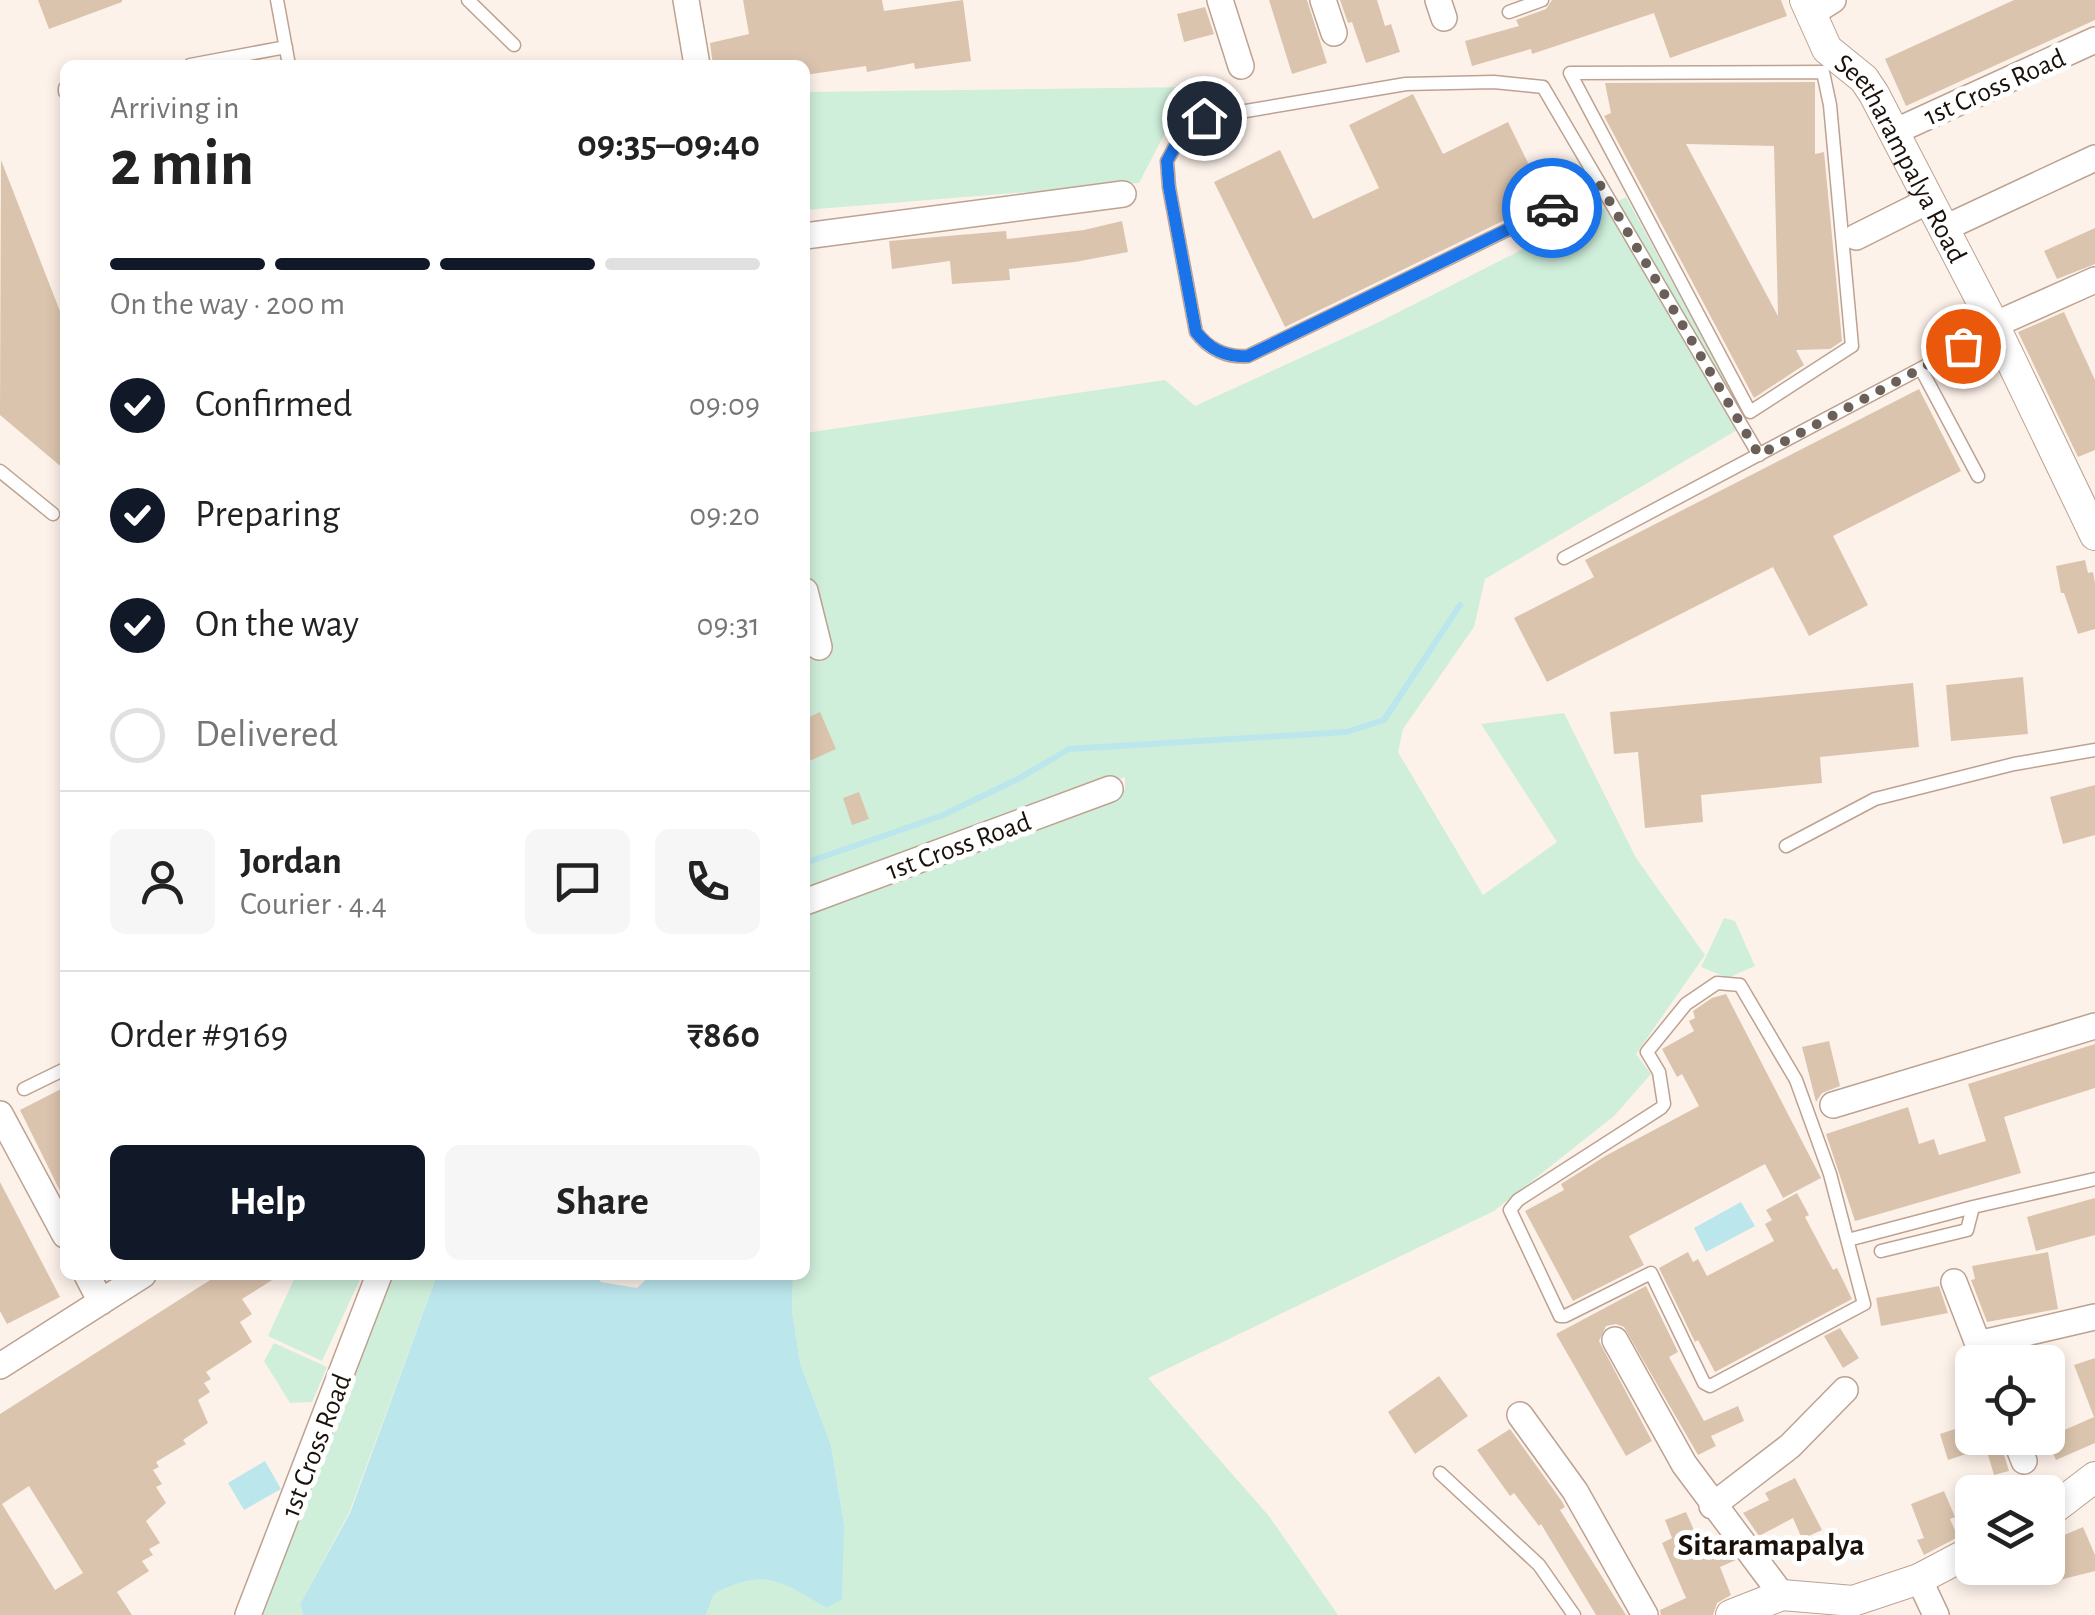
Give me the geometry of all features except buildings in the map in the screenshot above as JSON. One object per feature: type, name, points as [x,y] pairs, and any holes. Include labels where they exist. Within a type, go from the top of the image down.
[{"type":"street","points":[[686,0],[696,60]]},
{"type":"street","points":[[1220,0],[1241,66]]},
{"type":"street","points":[[1324,0],[1334,33]]},
{"type":"street","name":"Seetharampalya Road","points":[[1816,5],[1828,48],[1864,79],[1945,228],[2095,536]]},
{"type":"street","name":"1st Cross Road","points":[[1894,132],[2095,40]]},
{"type":"street","points":[[1945,228],[2095,158]]},
{"type":"street","points":[[810,235],[1123,194]]},
{"type":"street","points":[[1856,238],[1930,200]]},
{"type":"street","points":[[1994,325],[2095,280]]},
{"type":"street","points":[[810,611],[819,648]]},
{"type":"street","name":"1st Cross Road","points":[[810,900],[1110,789]]},
{"type":"street","points":[[1832,1105],[2095,1026]]},
{"type":"street","points":[[0,1114],[60,1226]]},
{"type":"street","points":[[90,1280],[102,1302]]},
{"type":"street","points":[[0,1366],[136,1280]]},
{"type":"street","name":"1st Cross Road","points":[[248,1615],[378,1280]]},
{"type":"street","points":[[1954,1282],[1978,1345]]},
{"type":"street","points":[[2010,1345],[2095,1318]]},
{"type":"street","points":[[1615,1340],[1684,1464],[1782,1594],[1825,1606],[1919,1578],[1955,1560]]},
{"type":"street","points":[[1712,1506],[1790,1446],[1845,1390]]},
{"type":"street","points":[[1520,1415],[1575,1491],[1645,1615]]},
{"type":"street","points":[[2065,1502],[2093,1485]]},
{"type":"street","points":[[1919,1578],[1936,1615]]},
{"type":"street","points":[[1736,1614],[1782,1594]]},
{"type":"lane","points":[[277,0],[288,60]]},
{"type":"lane","points":[[468,0],[514,45]]},
{"type":"lane","points":[[1510,12],[1542,0]]},
{"type":"lane","points":[[217,60],[286,47]]},
{"type":"lane","points":[[1830,105],[1823,72],[1570,72],[1750,412],[1852,346],[1830,105],[1839,61]]},
{"type":"lane","points":[[1600,185],[1248,356],[1235,357],[1204,342],[1196,332],[1167,161],[1185,128],[1204,118],[1406,84],[1494,82],[1543,87],[1759,455]]},
{"type":"lane","points":[[1564,558],[1963,346],[1994,325]]},
{"type":"lane","points":[[1921,368],[1978,476]]},
{"type":"lane","points":[[0,471],[53,514]]},
{"type":"lane","points":[[1786,846],[1875,799],[2014,764],[2095,750]]},
{"type":"lane","points":[[1718,983],[1740,984],[1796,1080],[1830,1174],[1848,1240],[1864,1304],[1710,1386],[1704,1383],[1651,1273],[1560,1316],[1510,1210],[1518,1200],[1660,1108],[1664,1104],[1659,1072],[1647,1052],[1686,1004],[1718,983]]},
{"type":"lane","points":[[24,1089],[60,1071]]},
{"type":"lane","points":[[1848,1240],[2095,1179]]},
{"type":"lane","points":[[1881,1252],[1967,1230],[1973,1207]]},
{"type":"lane","points":[[1440,1473],[1538,1564],[1574,1615]]},
{"type":"green space","points":[[1189,87],[1139,183],[810,210],[810,92]]},
{"type":"green space","points":[[1626,197],[1749,423],[1485,579],[1474,627],[1403,729],[1398,752],[1483,895],[1557,842],[1481,724],[1564,713],[1636,858],[1705,955],[1636,1054],[1651,1074],[1614,1116],[1494,1211],[1148,1378],[1269,1516],[1338,1615],[706,1615],[714,1594],[760,1579],[785,1584],[827,1608],[844,1524],[831,1445],[800,1363],[792,1311],[793,1280],[810,1280],[810,911],[1125,789],[1125,777],[810,890],[810,432],[1165,380],[1195,406],[1375,324]]},
{"type":"green space","points":[[1724,918],[1735,921],[1755,966],[1728,978],[1701,967]]},
{"type":"green space","points":[[294,1280],[360,1280],[322,1361],[268,1336]]},
{"type":"green space","points":[[386,1280],[435,1280],[349,1513],[300,1604],[303,1615],[263,1615]]},
{"type":"green space","points":[[274,1343],[327,1367],[312,1402],[290,1403],[264,1361]]},
{"type":"water","points":[[1741,1202],[1755,1226],[1706,1252],[1694,1228]]},
{"type":"water","points":[[435,1280],[600,1280],[637,1288],[646,1280],[793,1280],[792,1311],[800,1363],[831,1445],[844,1524],[842,1599],[827,1608],[784,1585],[760,1579],[714,1594],[706,1615],[303,1615],[300,1604],[350,1513]]},
{"type":"water","points":[[265,1461],[281,1489],[244,1510],[228,1483]]},
{"type":"waterway","points":[[810,861],[941,816],[1069,749],[1346,732],[1384,720],[1460,605]]},
{"type":"way so far","points":[[1552,208],[1600,185],[1759,455],[1963,346]]},
{"type":"district","name":"Sitaramapalya","points":[[1771,1544]]},
{"type":"route","points":[[1204,118],[1185,128],[1176,141],[1167,161],[1169,187],[1196,332],[1204,342],[1235,357],[1248,356],[1552,208]]}]
